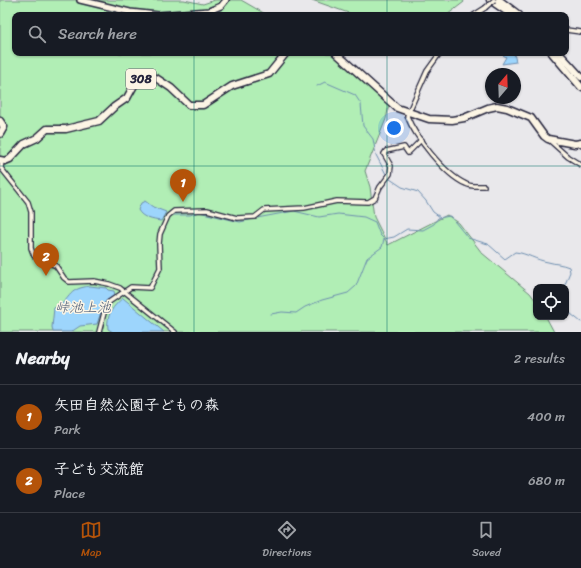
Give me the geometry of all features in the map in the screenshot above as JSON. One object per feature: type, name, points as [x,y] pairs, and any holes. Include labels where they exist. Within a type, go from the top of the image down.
[{"type":"highway","points":[[490,0],[508,12]]},
{"type":"highway","points":[[499,0],[515,12]]},
{"type":"highway","name":"308","points":[[1,161],[13,157],[24,144],[37,138],[47,129],[66,128],[99,121],[114,107],[127,98],[133,84],[139,79],[151,76],[156,78],[171,88],[186,103],[193,106],[203,105],[227,88],[269,74],[284,56]]},
{"type":"highway","points":[[339,56],[378,90],[391,104],[409,112],[429,119],[452,120],[464,118],[497,106],[531,118],[544,136],[548,139],[575,144],[581,142]]},
{"type":"highway","points":[[555,56],[579,77]]},
{"type":"highway","points":[[562,56],[579,77],[581,87]]},
{"type":"highway","points":[[0,121],[4,127],[0,134]]},
{"type":"street","points":[[80,0],[130,12]]},
{"type":"street","points":[[196,12],[209,11],[221,6],[226,0]]},
{"type":"street","points":[[479,12],[494,0]]},
{"type":"street","points":[[569,30],[581,32]]},
{"type":"street","points":[[438,56],[427,71],[409,112],[408,116],[412,130],[446,171],[466,185],[484,186]]},
{"type":"street","points":[[548,139],[568,157],[581,165]]},
{"type":"street","points":[[99,332],[109,302],[131,287],[150,288],[160,268],[160,234],[168,216],[174,211],[207,210],[238,218],[255,217],[264,210],[304,208],[337,201],[368,202],[375,198],[380,187],[390,174],[391,166],[384,154],[386,151],[404,147],[408,153],[421,140]]},
{"type":"street","points":[[1,161],[1,168],[28,202],[31,212],[31,248],[34,256],[56,266],[64,278],[69,282],[94,281],[109,284],[124,292],[152,312],[175,332]]},
{"type":"green space","points":[[0,0],[184,0],[203,4],[215,0],[241,0],[262,12],[12,12],[12,56],[340,56],[373,85],[389,105],[386,119],[365,171],[370,187],[374,217],[388,245],[447,215],[459,223],[482,253],[530,293],[533,297],[533,320],[548,320],[554,332],[0,332]]},
{"type":"green space","points":[[312,0],[463,0],[464,2],[451,12],[346,12]]},
{"type":"water","points":[[504,56],[515,56],[516,62],[502,64],[506,57]]},
{"type":"water","points":[[145,201],[153,207],[166,212],[161,221],[148,218],[140,213],[138,210],[141,203]]},
{"type":"water","name":"峠池上池","points":[[90,286],[106,288],[114,291],[115,295],[104,303],[97,324],[80,326],[71,332],[53,332],[52,327],[54,308],[64,302],[72,292]]},
{"type":"water","points":[[123,298],[164,332],[113,332],[108,329],[109,315],[116,304]]},
{"type":"waterway","points":[[317,86],[325,82],[355,95],[361,104],[363,126],[373,139],[376,155],[387,176]]},
{"type":"waterway","points":[[390,179],[402,187],[418,192],[433,212],[440,217]]},
{"type":"waterway","points":[[257,218],[294,211],[319,217],[338,214],[364,217],[375,222],[380,235],[384,239],[394,237],[407,229],[423,230],[434,224],[438,218],[450,216],[468,238],[488,244],[505,259],[515,252],[569,267],[570,272],[565,284]]},
{"type":"waterway","points":[[173,215],[190,215],[199,212],[240,222],[253,219]]},
{"type":"waterway","points":[[271,314],[282,312],[296,313],[305,307],[322,300],[348,293],[356,286],[367,258],[382,247],[384,239]]},
{"type":"waterway","points":[[569,312],[581,322]]},
{"type":"place","name":"矢田自然公園子どもの森","points":[[183,202]]},
{"type":"place","name":"子ども交流館","points":[[46,276]]}]
